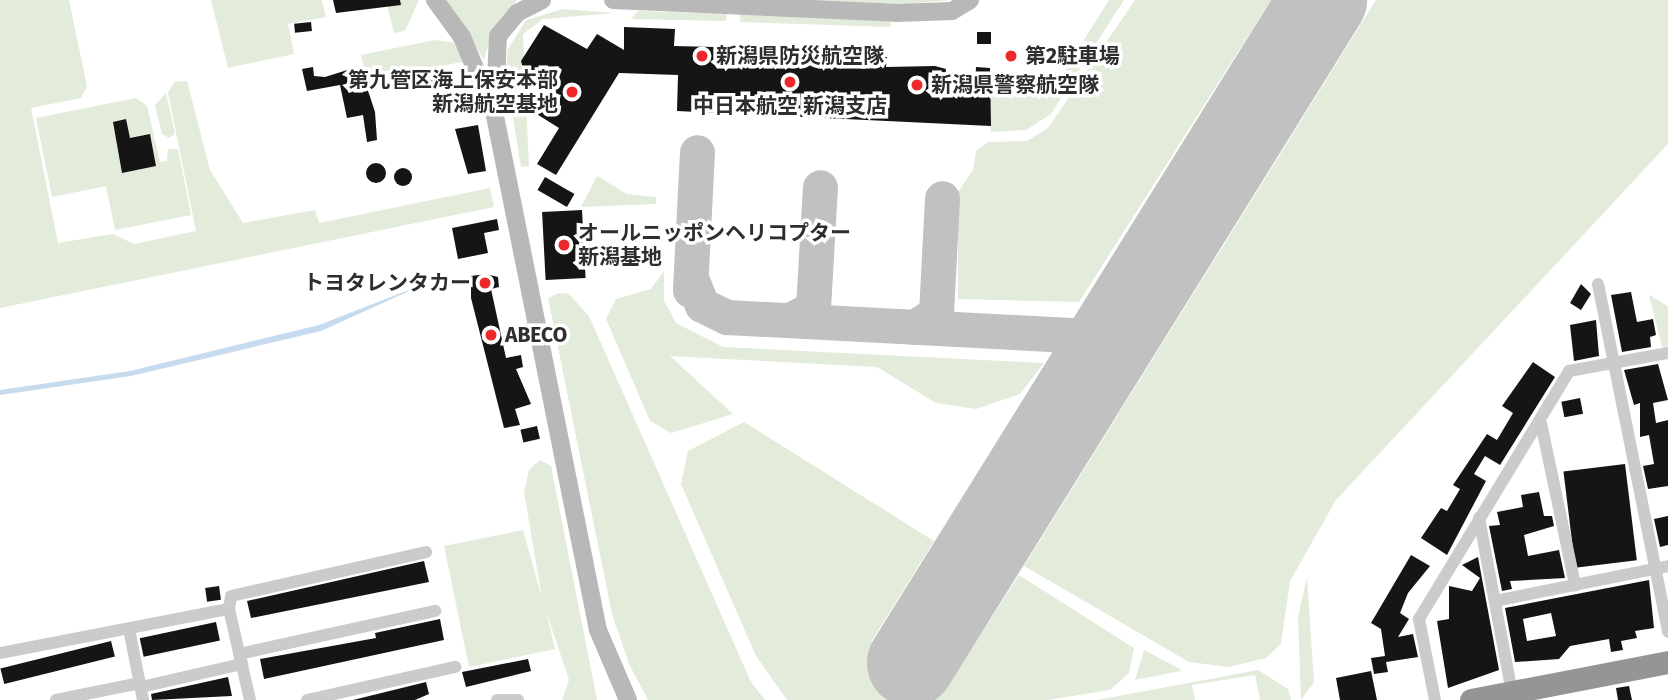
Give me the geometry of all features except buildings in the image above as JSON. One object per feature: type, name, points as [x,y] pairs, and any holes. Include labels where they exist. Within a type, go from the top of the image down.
[{"type":"highway","points":[[1471,700],[1520,694],[1668,662]]},
{"type":"street","points":[[435,0],[462,37],[495,116],[598,630],[628,700]]},
{"type":"street","points":[[495,116],[498,36],[517,13],[542,0]]},
{"type":"street","points":[[613,0],[917,13],[953,11],[970,0]]},
{"type":"street","points":[[1598,284],[1613,363],[1662,568],[1668,632]]},
{"type":"street","points":[[1435,700],[1419,619],[1479,518],[1541,423],[1569,371],[1668,353]]},
{"type":"street","points":[[1541,423],[1575,585]]},
{"type":"street","points":[[1479,518],[1495,601],[1520,694]]},
{"type":"street","points":[[250,700],[229,609],[231,596],[426,552]]},
{"type":"street","points":[[1495,601],[1662,568]]},
{"type":"street","points":[[0,653],[229,609]]},
{"type":"street","points":[[55,700],[140,685],[435,611]]},
{"type":"street","points":[[129,629],[143,700]]},
{"type":"street","points":[[307,700],[455,667]]},
{"type":"street","points":[[497,700],[518,700]]},
{"type":"green space","points":[[0,0],[69,0],[87,86],[81,98],[31,108],[58,243],[113,234],[134,244],[196,231],[168,93],[174,82],[187,81],[210,170],[243,223],[315,210],[319,223],[490,188],[494,207],[0,308]]},
{"type":"green space","points":[[211,0],[322,0],[326,17],[288,24],[294,54],[228,68]]},
{"type":"green space","points":[[386,0],[419,0],[405,31],[394,33]]},
{"type":"green space","points":[[446,0],[517,0],[492,31],[484,60]]},
{"type":"green space","points":[[789,0],[950,0],[908,4]]},
{"type":"green space","points":[[1109,0],[1124,0],[1051,114],[1026,130],[991,132],[987,84],[1055,86]]},
{"type":"green space","points":[[1135,0],[1271,0],[1079,302],[958,299],[958,192],[973,170],[976,151],[988,142],[1027,141],[1048,128]]},
{"type":"green space","points":[[1376,0],[1668,0],[1668,144],[1336,500],[1290,581],[1281,644],[1266,658],[1229,667],[1189,662],[1024,566]]},
{"type":"green space","points":[[563,9],[615,13],[543,19],[523,34],[529,166],[521,167],[508,87],[516,66],[506,68],[508,49],[526,20]]},
{"type":"green space","points":[[638,11],[727,14],[726,21],[631,19]]},
{"type":"green space","points":[[740,14],[891,21],[890,27],[740,22]]},
{"type":"green space","points":[[435,40],[457,43],[467,61],[367,80],[361,55]]},
{"type":"green space","points":[[166,93],[175,134],[169,138],[162,134],[155,105]]},
{"type":"green space","points":[[136,98],[147,106],[160,162],[167,161],[168,149],[178,149],[191,215],[115,230],[106,186],[52,197],[36,118]]},
{"type":"green space","points":[[597,176],[627,194],[656,197],[656,204],[581,207]]},
{"type":"green space","points":[[664,271],[664,301],[676,323],[723,347],[1044,363],[1020,394],[976,409],[936,403],[877,367],[670,356],[733,414],[671,433],[650,421],[606,319],[616,299],[651,289]]},
{"type":"green space","points":[[559,293],[569,294],[589,316],[751,682],[765,700],[648,700],[629,664],[612,614],[548,298]]},
{"type":"green space","points":[[1649,295],[1668,306],[1668,351],[1662,347]]},
{"type":"green space","points":[[744,422],[934,541],[871,642],[947,687],[1019,575],[1134,648],[1129,673],[1110,690],[1048,700],[787,700],[756,656],[681,484],[688,451]]},
{"type":"green space","points":[[540,460],[551,466],[597,700],[562,700],[569,680],[546,611],[555,649],[469,667],[444,546],[523,530],[542,598],[524,492],[529,470]]},
{"type":"green space","points":[[1307,577],[1314,682],[1301,700],[1298,617]]},
{"type":"green space","points":[[1144,650],[1180,669],[1181,671],[1135,680]]},
{"type":"green space","points":[[1258,670],[1288,689],[1291,700],[1260,700],[1255,675],[1192,685],[1195,700],[1097,700]]},
{"type":"water","points":[[429,282],[321,331],[131,376],[0,395],[0,390],[130,371],[319,325]]},
{"type":"taxiway","points":[[690,290],[697,152]]},
{"type":"taxiway","points":[[790,320],[813,308],[820,187]]},
{"type":"taxiway","points":[[914,327],[936,313],[942,198]]},
{"type":"taxiway","points":[[691,278],[702,305],[727,317],[1094,336],[1112,330],[1139,298]]},
{"type":"runway","points":[[911,663],[1323,0]]},
{"type":"place","name":"新潟県防災航空隊","points":[[702,56]]},
{"type":"place","name":"第2駐車場","points":[[1011,56]]},
{"type":"place","name":"中日本航空 新潟支店","points":[[790,82]]},
{"type":"place","name":"新潟県警察航空隊","points":[[917,85]]},
{"type":"place","name":"第九管区海上保安本部 新潟航空基地","points":[[572,92]]},
{"type":"place","name":"オールニッポンヘリコプター 新潟基地","points":[[564,245]]},
{"type":"place","name":"トヨタレンタカー","points":[[485,283]]},
{"type":"place","name":"ABECO","points":[[491,335]]}]
